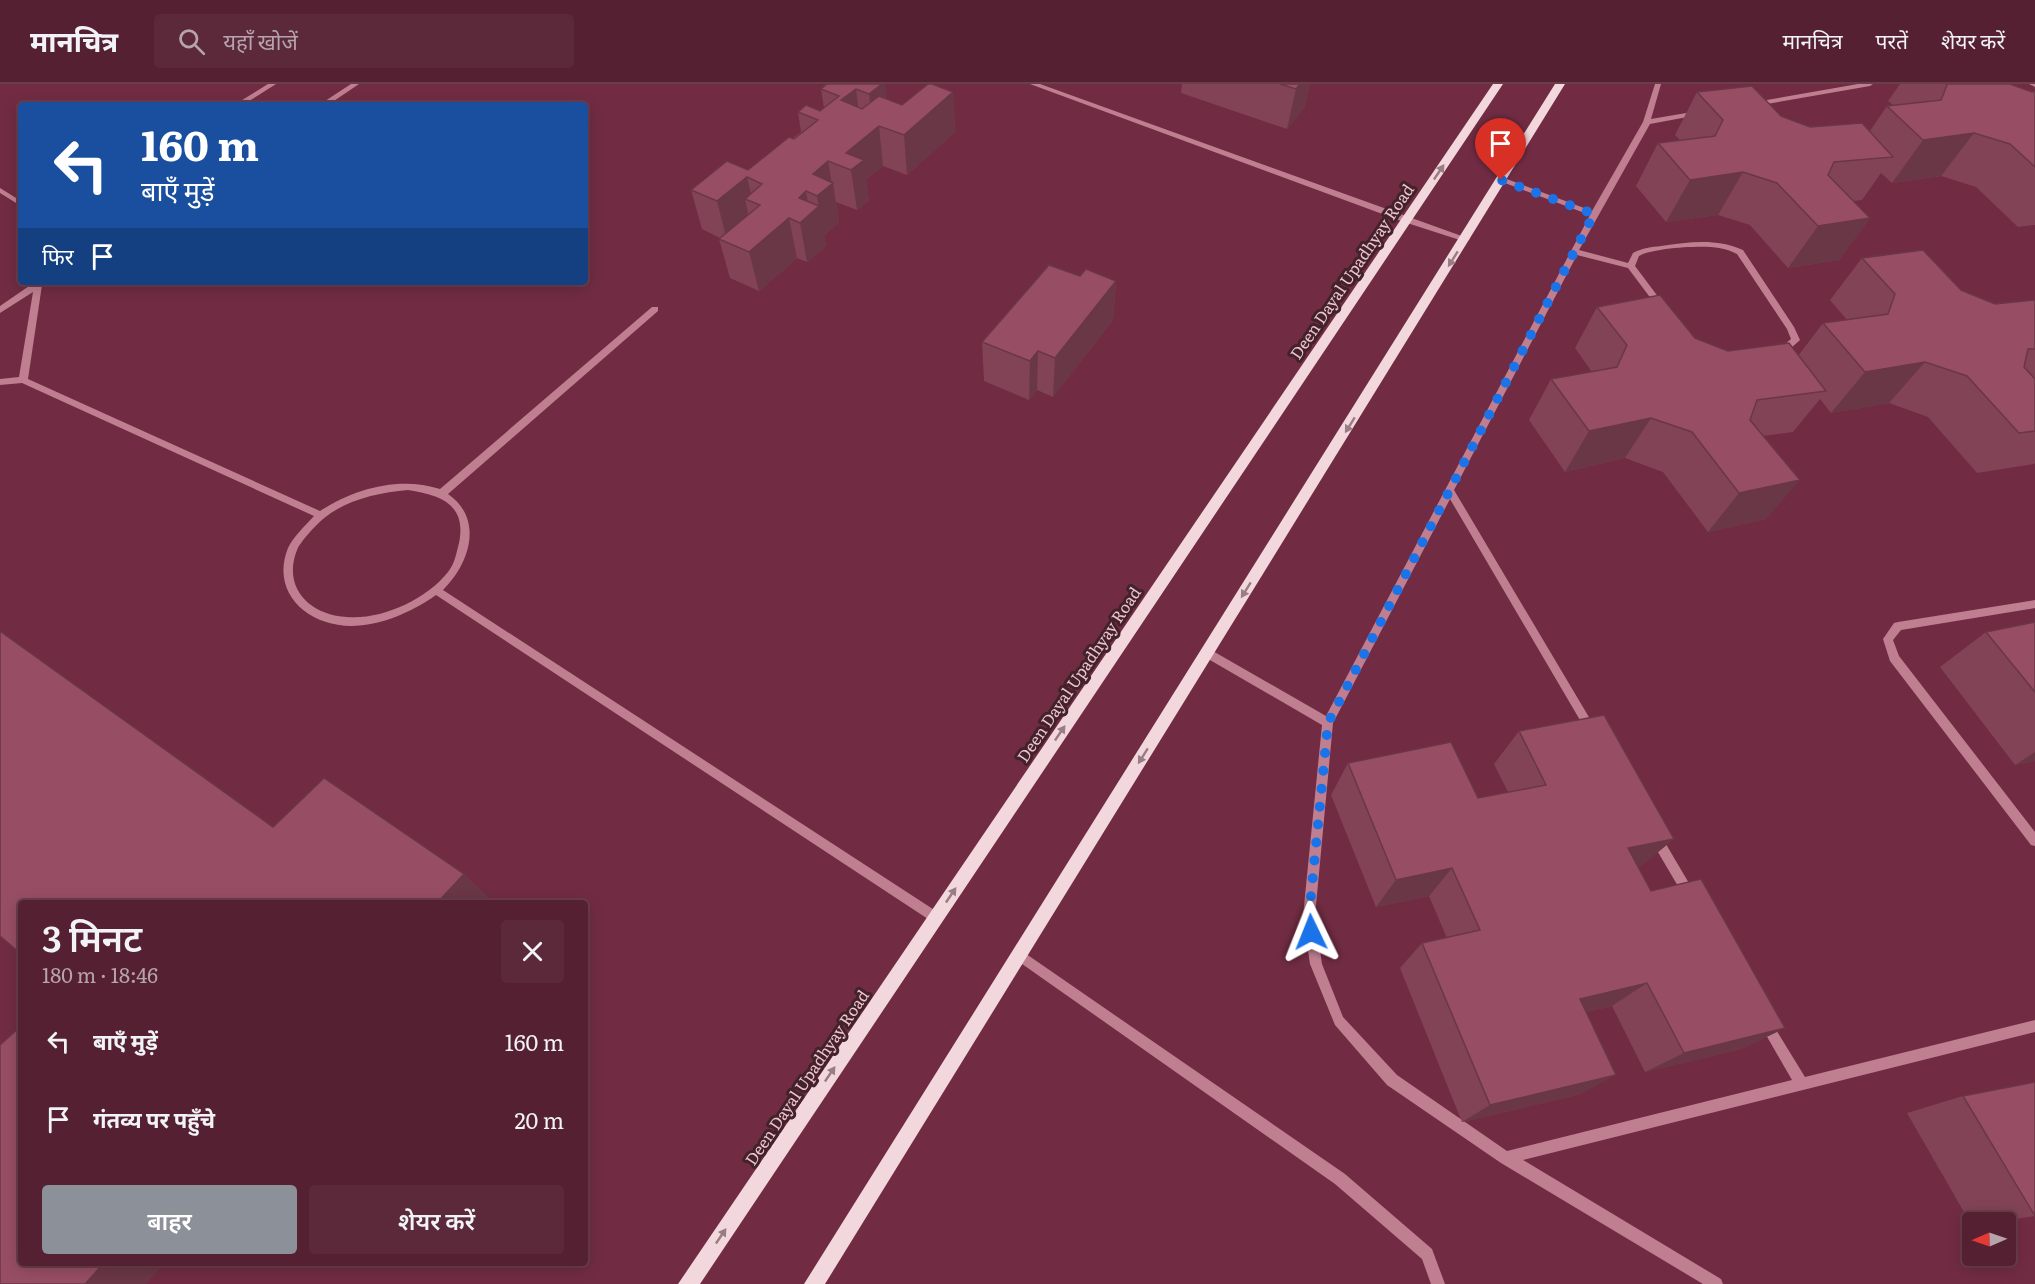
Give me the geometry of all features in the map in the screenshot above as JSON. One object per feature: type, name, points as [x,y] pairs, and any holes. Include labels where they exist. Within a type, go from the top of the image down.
[{"type":"main road","name":"Deen Dayal Upadhyay Road","points":[[688,1284],[1498,84]]},
{"type":"main road","points":[[814,1284],[1466,239],[1560,84]]},
{"type":"street","points":[[243,102],[273,84]]},
{"type":"street","points":[[328,102],[357,84]]},
{"type":"street","points":[[1033,84],[1407,220],[1466,239]]},
{"type":"street","points":[[1658,84],[1647,122],[1594,214],[1328,723],[1309,916],[1316,964],[1339,1021],[1392,1080],[1506,1158],[1716,1284]]},
{"type":"street","points":[[1741,106],[1870,84]]},
{"type":"street","points":[[1647,122],[1706,112]]},
{"type":"street","points":[[1501,180],[1594,214]]},
{"type":"street","points":[[0,189],[18,202]]},
{"type":"street","points":[[1631,266],[1638,252],[1648,250],[1718,244],[1740,252],[1796,340],[1788,346],[1765,350]]},
{"type":"street","points":[[1575,252],[1631,266],[1667,315]]},
{"type":"street","points":[[0,310],[37,285]]},
{"type":"street","points":[[23,380],[40,285]]},
{"type":"street","points":[[441,494],[655,309]]},
{"type":"street","points":[[0,382],[23,380],[320,515]]},
{"type":"street","points":[[408,486],[441,494],[459,509],[467,531],[458,564],[436,590],[408,608],[373,619],[340,621],[318,615],[296,600],[287,580],[293,547],[320,515],[346,499],[374,489],[408,486]]},
{"type":"street","points":[[1450,490],[1595,736]]},
{"type":"street","points":[[436,590],[935,917]]},
{"type":"street","points":[[2035,603],[1898,627],[1888,639],[1894,658],[2035,841]]},
{"type":"street","points":[[1207,653],[1328,723]]},
{"type":"street","points":[[1650,828],[1698,909]]},
{"type":"street","points":[[1019,955],[1340,1179],[1427,1254],[1438,1284]]},
{"type":"street","points":[[1759,1011],[1801,1083]]},
{"type":"street","points":[[1506,1158],[2035,1026]]},
{"type":"building","points":[[827,84],[882,84],[869,94],[856,89],[841,100],[862,109],[879,96],[902,105],[928,84],[953,92],[904,135],[879,126],[846,153],[864,160],[851,170],[828,161],[813,174],[833,183],[817,196],[806,191],[799,198],[819,206],[800,223],[789,218],[749,252],[719,239],[760,205],[745,199],[762,184],[747,177],[717,201],[691,190],[727,161],[748,170],[789,137],[794,139],[818,120],[798,112],[806,105],[820,111],[839,96],[821,89]]},
{"type":"building","points":[[1280,84],[1300,84],[1296,89]]},
{"type":"building","points":[[1946,84],[2010,84],[2035,91],[2035,167],[2010,144],[1974,133],[1923,140],[1887,106],[1941,100]]},
{"type":"building","points":[[1752,86],[1781,116],[1810,127],[1862,123],[1893,157],[1834,162],[1828,175],[1870,218],[1818,226],[1777,183],[1743,172],[1690,180],[1658,143],[1715,136],[1723,120],[1697,92]]},
{"type":"building","points":[[1923,250],[1961,290],[1995,304],[2035,300],[2035,349],[2028,349],[2024,367],[2035,379],[2035,431],[2019,433],[1967,376],[1925,362],[1865,372],[1823,323],[1888,314],[1895,294],[1862,258]]},
{"type":"building","points":[[1049,265],[1080,276],[1086,269],[1116,281],[1055,358],[1038,351],[1030,361],[982,342]]},
{"type":"building","points":[[1660,295],[1695,338],[1728,351],[1789,343],[1826,391],[1757,400],[1750,420],[1800,480],[1739,493],[1692,432],[1651,418],[1589,431],[1551,379],[1617,367],[1627,345],[1597,307]]},
{"type":"building","points":[[2035,622],[2035,692],[1986,632]]},
{"type":"building","points":[[0,631],[273,827],[324,778],[464,874],[440,900],[18,900],[18,951],[0,936]]},
{"type":"building","points":[[1604,715],[1674,839],[1628,848],[1651,891],[1701,879],[1785,1028],[1684,1053],[1647,983],[1580,999],[1616,1075],[1490,1105],[1422,943],[1480,930],[1452,868],[1396,880],[1348,763],[1451,742],[1478,798],[1546,785],[1519,731]]},
{"type":"building","points":[[18,1029],[18,1266],[101,1266],[85,1284],[0,1284],[0,1045]]},
{"type":"building","points":[[2035,1082],[2035,1216],[1963,1096]]},
{"type":"route","points":[[1311,932],[1309,916],[1328,723],[1594,214],[1501,180]]}]
